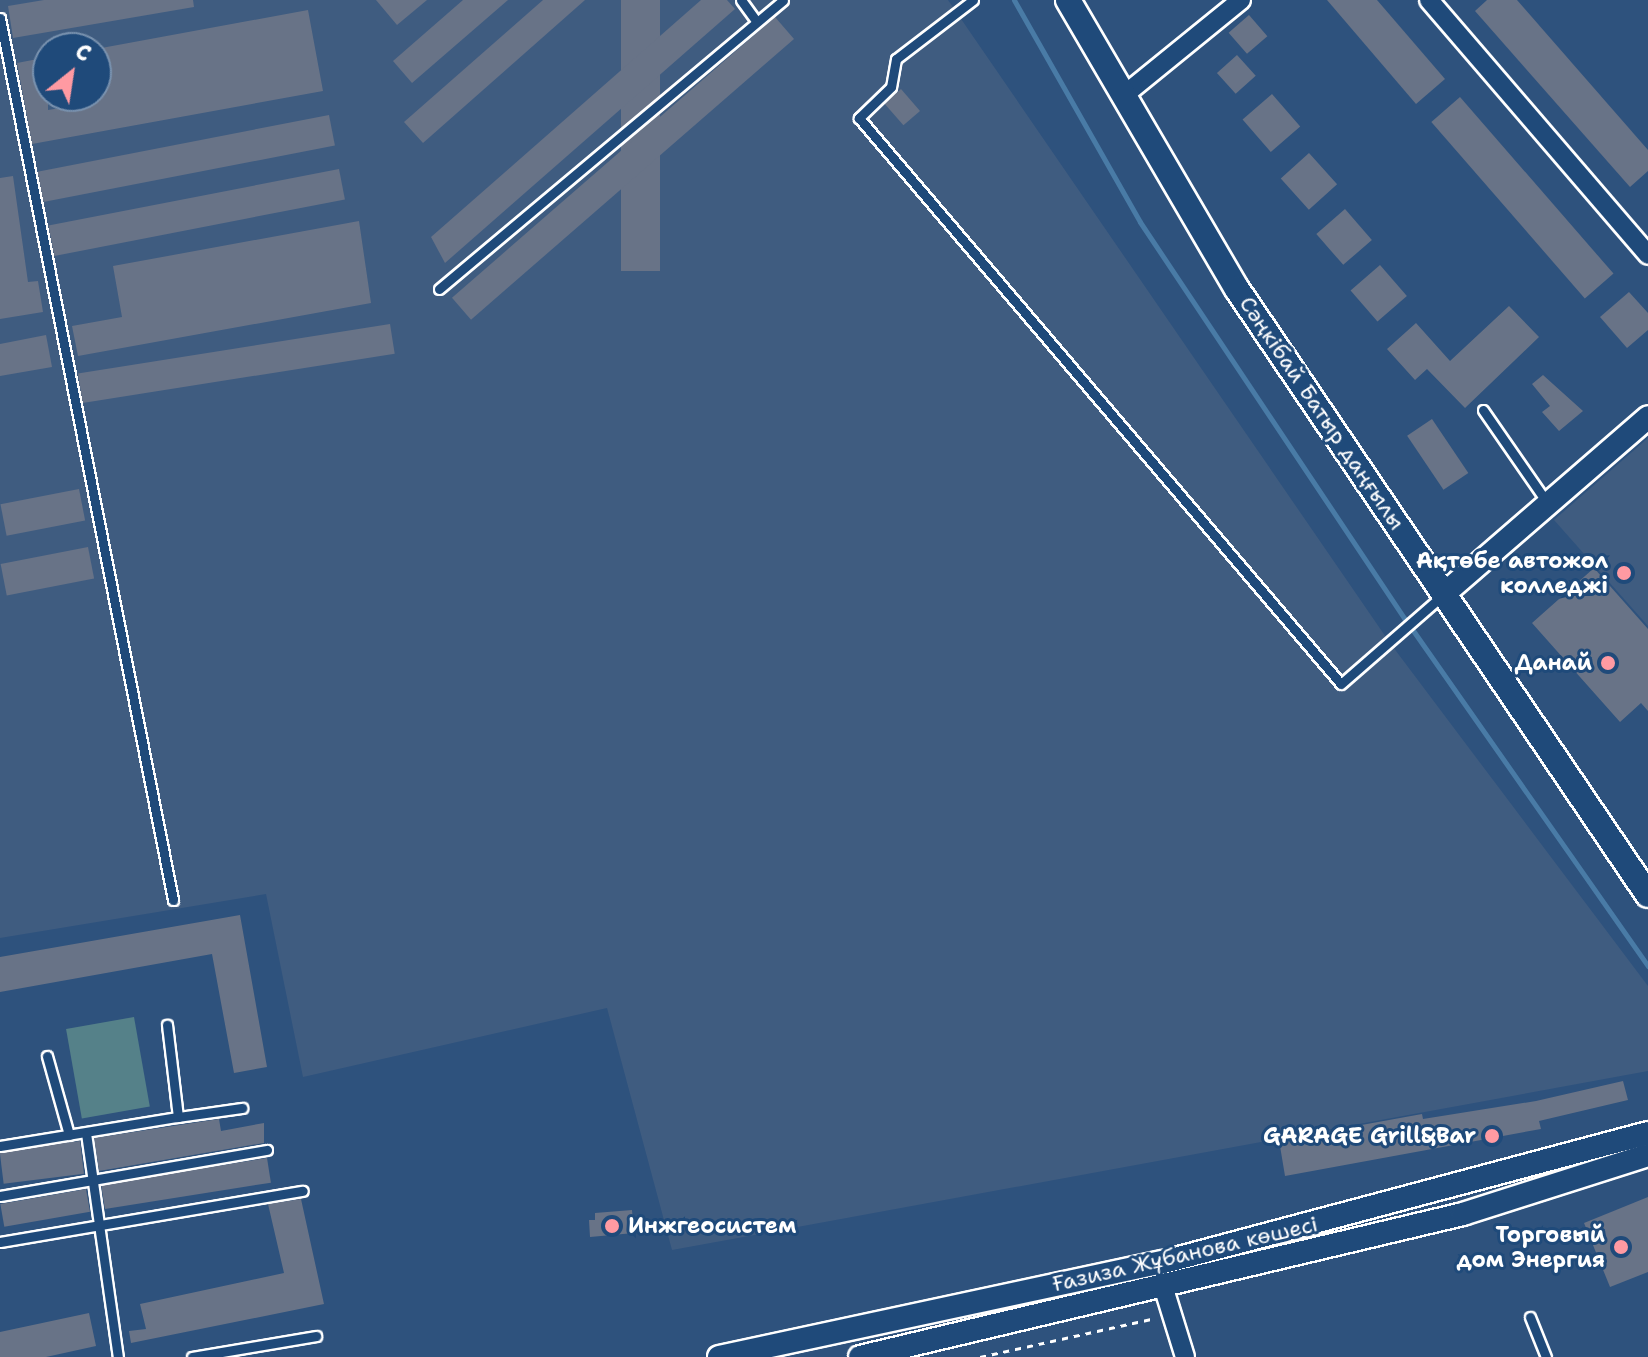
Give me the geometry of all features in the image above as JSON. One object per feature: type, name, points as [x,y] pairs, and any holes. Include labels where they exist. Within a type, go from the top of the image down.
[{"type":"main road","name":"Сәңкібай Батыр даңғылы","points":[[1068,0],[1237,289],[1646,891]]},
{"type":"street","points":[[1123,96],[1241,0]]},
{"type":"street","points":[[1429,0],[1648,255]]},
{"type":"street","points":[[1444,594],[1648,417]]},
{"type":"street","name":"Ғазиза Жұбанова көшесі","points":[[719,1357],[1164,1262],[1458,1188],[1648,1133]]},
{"type":"street","name":"Ғазиза Жұбанова көшесі","points":[[860,1357],[1164,1289],[1463,1214],[1648,1155]]},
{"type":"street","points":[[1458,1188],[1463,1214]]},
{"type":"street","points":[[1164,1289],[1185,1357]]},
{"type":"lane","points":[[741,0],[756,21]]},
{"type":"lane","points":[[439,289],[783,0]]},
{"type":"lane","points":[[973,0],[896,59],[891,87],[859,118],[1341,684],[1444,594]]},
{"type":"lane","points":[[0,18],[173,900]]},
{"type":"lane","points":[[1483,410],[1548,504]]},
{"type":"lane","points":[[167,1025],[178,1117]]},
{"type":"lane","points":[[47,1056],[69,1135]]},
{"type":"lane","points":[[0,1146],[242,1108]]},
{"type":"lane","points":[[86,1133],[118,1357]]},
{"type":"lane","points":[[0,1196],[267,1150]]},
{"type":"lane","points":[[0,1242],[102,1229],[303,1191]]},
{"type":"lane","points":[[1530,1317],[1546,1357]]},
{"type":"lane","points":[[192,1357],[316,1336]]},
{"type":"path","points":[[980,1357],[1172,1314]]},
{"type":"shaded area","points":[[0,0],[948,0],[1390,643],[1648,986],[1648,1071],[672,1250],[607,1008],[303,1077],[266,894],[0,938]]},
{"type":"shaded area","name":"Ақтөбе автожол колледжі","points":[[1648,438],[1648,626],[1554,520]]},
{"type":"green space","points":[[134,1017],[150,1107],[82,1119],[66,1029]]},
{"type":"building","points":[[44,0],[193,0],[194,7],[48,32],[32,32],[32,35],[13,38],[8,6]]},
{"type":"building","points":[[376,0],[427,0],[397,25]]},
{"type":"building","points":[[463,0],[508,0],[412,83],[393,61]]},
{"type":"building","points":[[543,0],[585,0],[423,143],[404,122]]},
{"type":"building","points":[[621,0],[660,0],[660,271],[621,271]]},
{"type":"building","points":[[701,0],[727,0],[735,9],[445,263],[431,237]]},
{"type":"building","points":[[1327,0],[1377,0],[1445,79],[1416,104]]},
{"type":"building","points":[[1487,0],[1517,0],[1648,150],[1648,171],[1630,187],[1475,11]]},
{"type":"building","points":[[308,10],[323,91],[32,144],[17,63],[32,60],[32,112],[112,112],[112,46]]},
{"type":"building","points":[[1249,15],[1267,36],[1247,54],[1229,33]]},
{"type":"building","points":[[775,17],[794,39],[471,320],[452,298]]},
{"type":"building","points":[[1237,55],[1256,76],[1236,94],[1217,73]]},
{"type":"building","points":[[901,89],[920,111],[903,125],[884,103]]},
{"type":"building","points":[[1272,94],[1300,126],[1271,152],[1243,120]]},
{"type":"building","points":[[1460,97],[1614,274],[1585,299],[1431,122]]},
{"type":"building","points":[[329,115],[335,145],[43,202],[37,172]]},
{"type":"building","points":[[1309,153],[1337,184],[1309,210],[1281,178]]},
{"type":"building","points":[[339,169],[345,199],[54,256],[48,225]]},
{"type":"building","points":[[13,176],[28,282],[38,281],[43,312],[0,319],[0,178]]},
{"type":"building","points":[[1345,209],[1372,240],[1343,265],[1316,234]]},
{"type":"building","points":[[359,221],[371,303],[78,356],[72,326],[122,317],[113,266]]},
{"type":"building","points":[[1380,265],[1407,296],[1377,322],[1351,291]]},
{"type":"building","points":[[1629,292],[1648,313],[1648,330],[1627,348],[1600,317]]},
{"type":"building","points":[[1509,306],[1539,337],[1465,408],[1427,369],[1415,380],[1387,349],[1416,323],[1450,361]]},
{"type":"building","points":[[390,324],[395,354],[83,403],[78,373]]},
{"type":"building","points":[[46,335],[52,367],[0,376],[0,344]]},
{"type":"building","points":[[1543,375],[1583,411],[1559,431],[1542,412],[1550,406],[1532,384]]},
{"type":"building","points":[[1432,419],[1468,473],[1443,490],[1407,436]]},
{"type":"building","points":[[79,489],[85,520],[7,536],[0,504]]},
{"type":"building","points":[[88,547],[94,578],[7,595],[1,564]]},
{"type":"building","name":"Данай","points":[[1594,568],[1648,629],[1648,711],[1641,703],[1620,722],[1532,623]]},
{"type":"building","points":[[240,915],[267,1067],[234,1073],[212,954],[0,992],[0,957]]},
{"type":"building","points":[[1623,1081],[1628,1100],[1539,1121],[1541,1129],[1285,1176],[1279,1140],[1422,1114],[1423,1119],[1536,1101]]},
{"type":"building","points":[[219,1119],[221,1131],[264,1123],[264,1143],[99,1171],[94,1138]]},
{"type":"building","points":[[80,1141],[84,1174],[4,1184],[0,1151]]},
{"type":"building","points":[[267,1158],[271,1183],[105,1209],[101,1184]]},
{"type":"building","points":[[86,1189],[90,1212],[4,1227],[0,1204]]},
{"type":"building","name":"Торговый дом Энергия","points":[[1648,1197],[1648,1272],[1610,1287],[1584,1223]]},
{"type":"building","points":[[301,1199],[324,1304],[131,1343],[129,1331],[146,1329],[140,1304],[284,1273],[268,1204]]},
{"type":"building","points":[[632,1210],[634,1233],[590,1237],[589,1220],[595,1220],[595,1213]]},
{"type":"building","points":[[89,1313],[96,1346],[46,1357],[0,1357],[0,1332]]},
{"type":"waterway","points":[[1014,0],[1140,222],[1405,619],[1648,966]]},
{"type":"place","name":"Ақтөбе автожол колледжі","points":[[1624,573]]},
{"type":"place","name":"Данай","points":[[1608,663]]},
{"type":"place","name":"GARAGE Grill&Bar","points":[[1492,1136]]},
{"type":"place","name":"Инжгеосистем","points":[[612,1226]]},
{"type":"place","name":"Торговый дом Энергия","points":[[1621,1247]]}]
